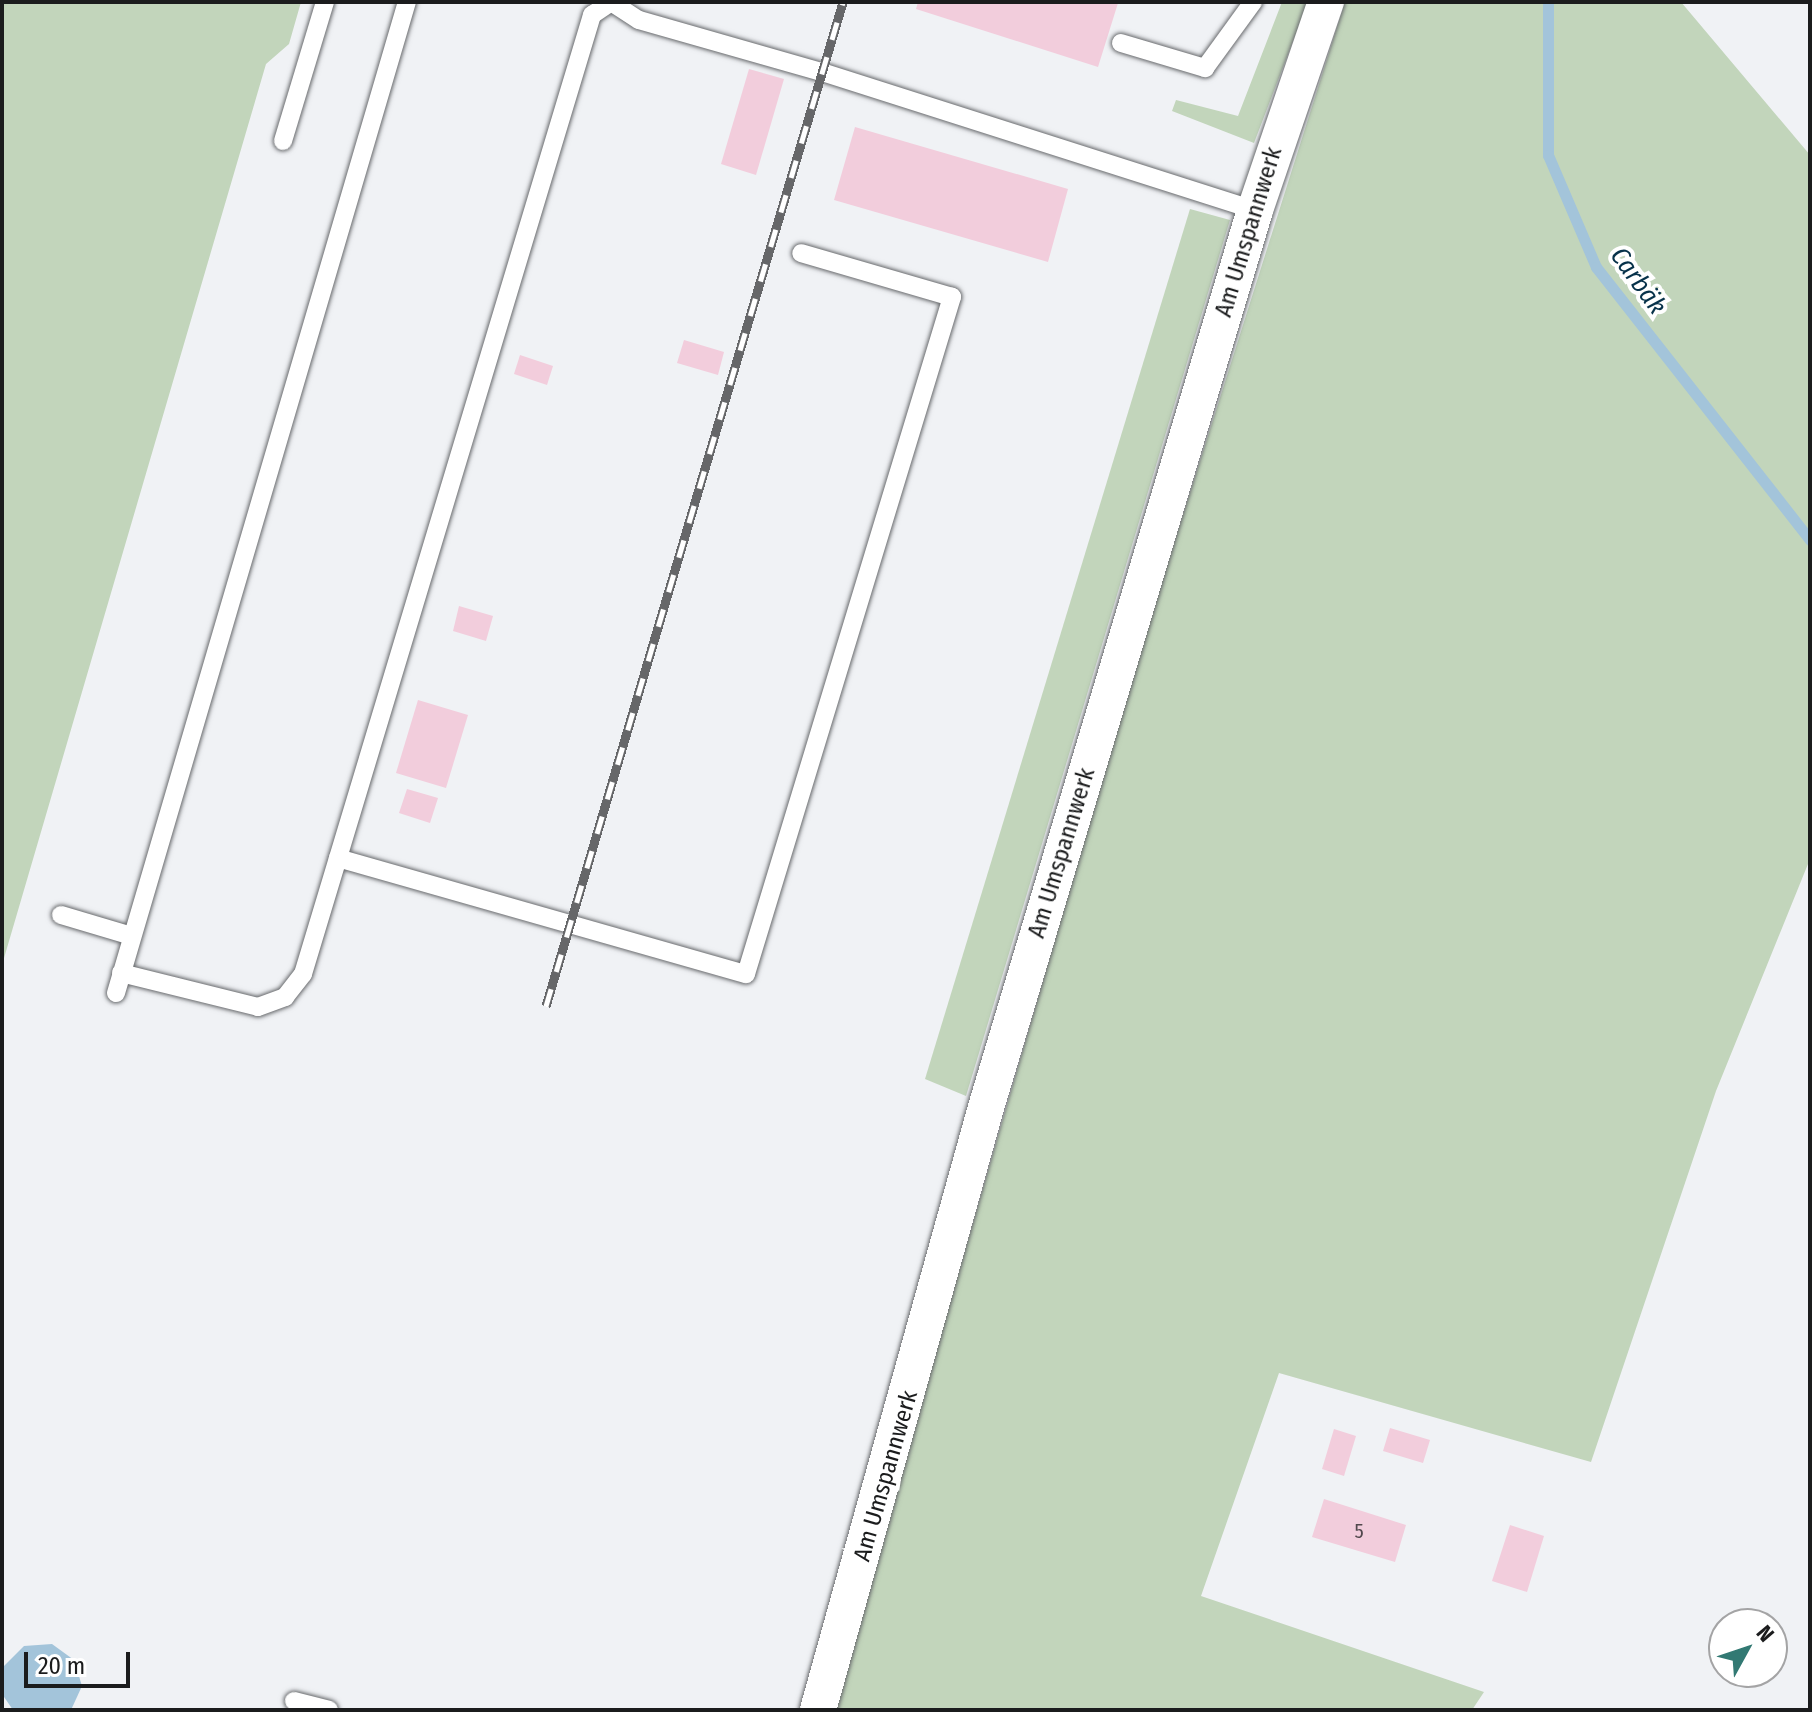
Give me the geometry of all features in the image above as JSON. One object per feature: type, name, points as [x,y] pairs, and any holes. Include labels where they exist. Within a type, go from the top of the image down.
[{"type":"street","name":"Am Umspannwerk","points":[[818,1710],[987,1104],[1255,210],[1326,2]]},
{"type":"lane","points":[[283,141],[325,2]]},
{"type":"lane","points":[[116,993],[407,2]]},
{"type":"lane","points":[[121,973],[243,1005],[272,1004],[303,974],[592,15],[611,2],[639,20],[822,72],[1255,210]]},
{"type":"lane","points":[[1121,43],[1205,68],[1253,2]]},
{"type":"lane","points":[[338,858],[746,974],[952,297],[801,253]]},
{"type":"lane","points":[[61,915],[132,936]]},
{"type":"lane","points":[[294,1701],[329,1710]]},
{"type":"green space","points":[[2,2],[301,2],[289,44],[266,64],[2,965]]},
{"type":"green space","points":[[1282,2],[1308,2],[1254,143],[1172,111],[1176,100],[1238,116]]},
{"type":"green space","points":[[1345,2],[1681,2],[1810,155],[1810,859],[1716,1091],[1591,1462],[1279,1373],[1201,1596],[1484,1692],[1472,1710],[832,1710],[1122,708]]},
{"type":"green space","points":[[1190,209],[1230,220],[966,1096],[925,1079]]},
{"type":"water","points":[[52,1644],[74,1660],[82,1686],[71,1710],[13,1710],[2,1694],[4,1666],[24,1646]]},
{"type":"building","points":[[918,2],[1118,3],[1098,67],[916,9]]},
{"type":"building","points":[[749,69],[784,79],[756,175],[721,164]]},
{"type":"building","points":[[855,127],[1068,189],[1048,262],[834,200]]},
{"type":"building","points":[[684,340],[724,352],[718,375],[677,363]]},
{"type":"building","points":[[520,355],[553,366],[547,385],[514,374]]},
{"type":"building","points":[[459,606],[493,616],[486,641],[453,631]]},
{"type":"building","points":[[418,700],[468,715],[446,788],[396,773]]},
{"type":"building","points":[[407,789],[438,798],[430,823],[399,813]]},
{"type":"building","points":[[1390,1428],[1430,1440],[1423,1463],[1383,1451]]},
{"type":"building","points":[[1334,1429],[1356,1436],[1344,1476],[1322,1469]]},
{"type":"building","points":[[1324,1499],[1406,1525],[1395,1562],[1312,1537]]},
{"type":"building","points":[[1510,1525],[1544,1536],[1527,1592],[1492,1581]]},
{"type":"waterway","name":"Carbäk","points":[[1548,2],[1548,155],[1596,267],[1810,540]]},
{"type":"railway","points":[[546,1006],[843,2]]}]
